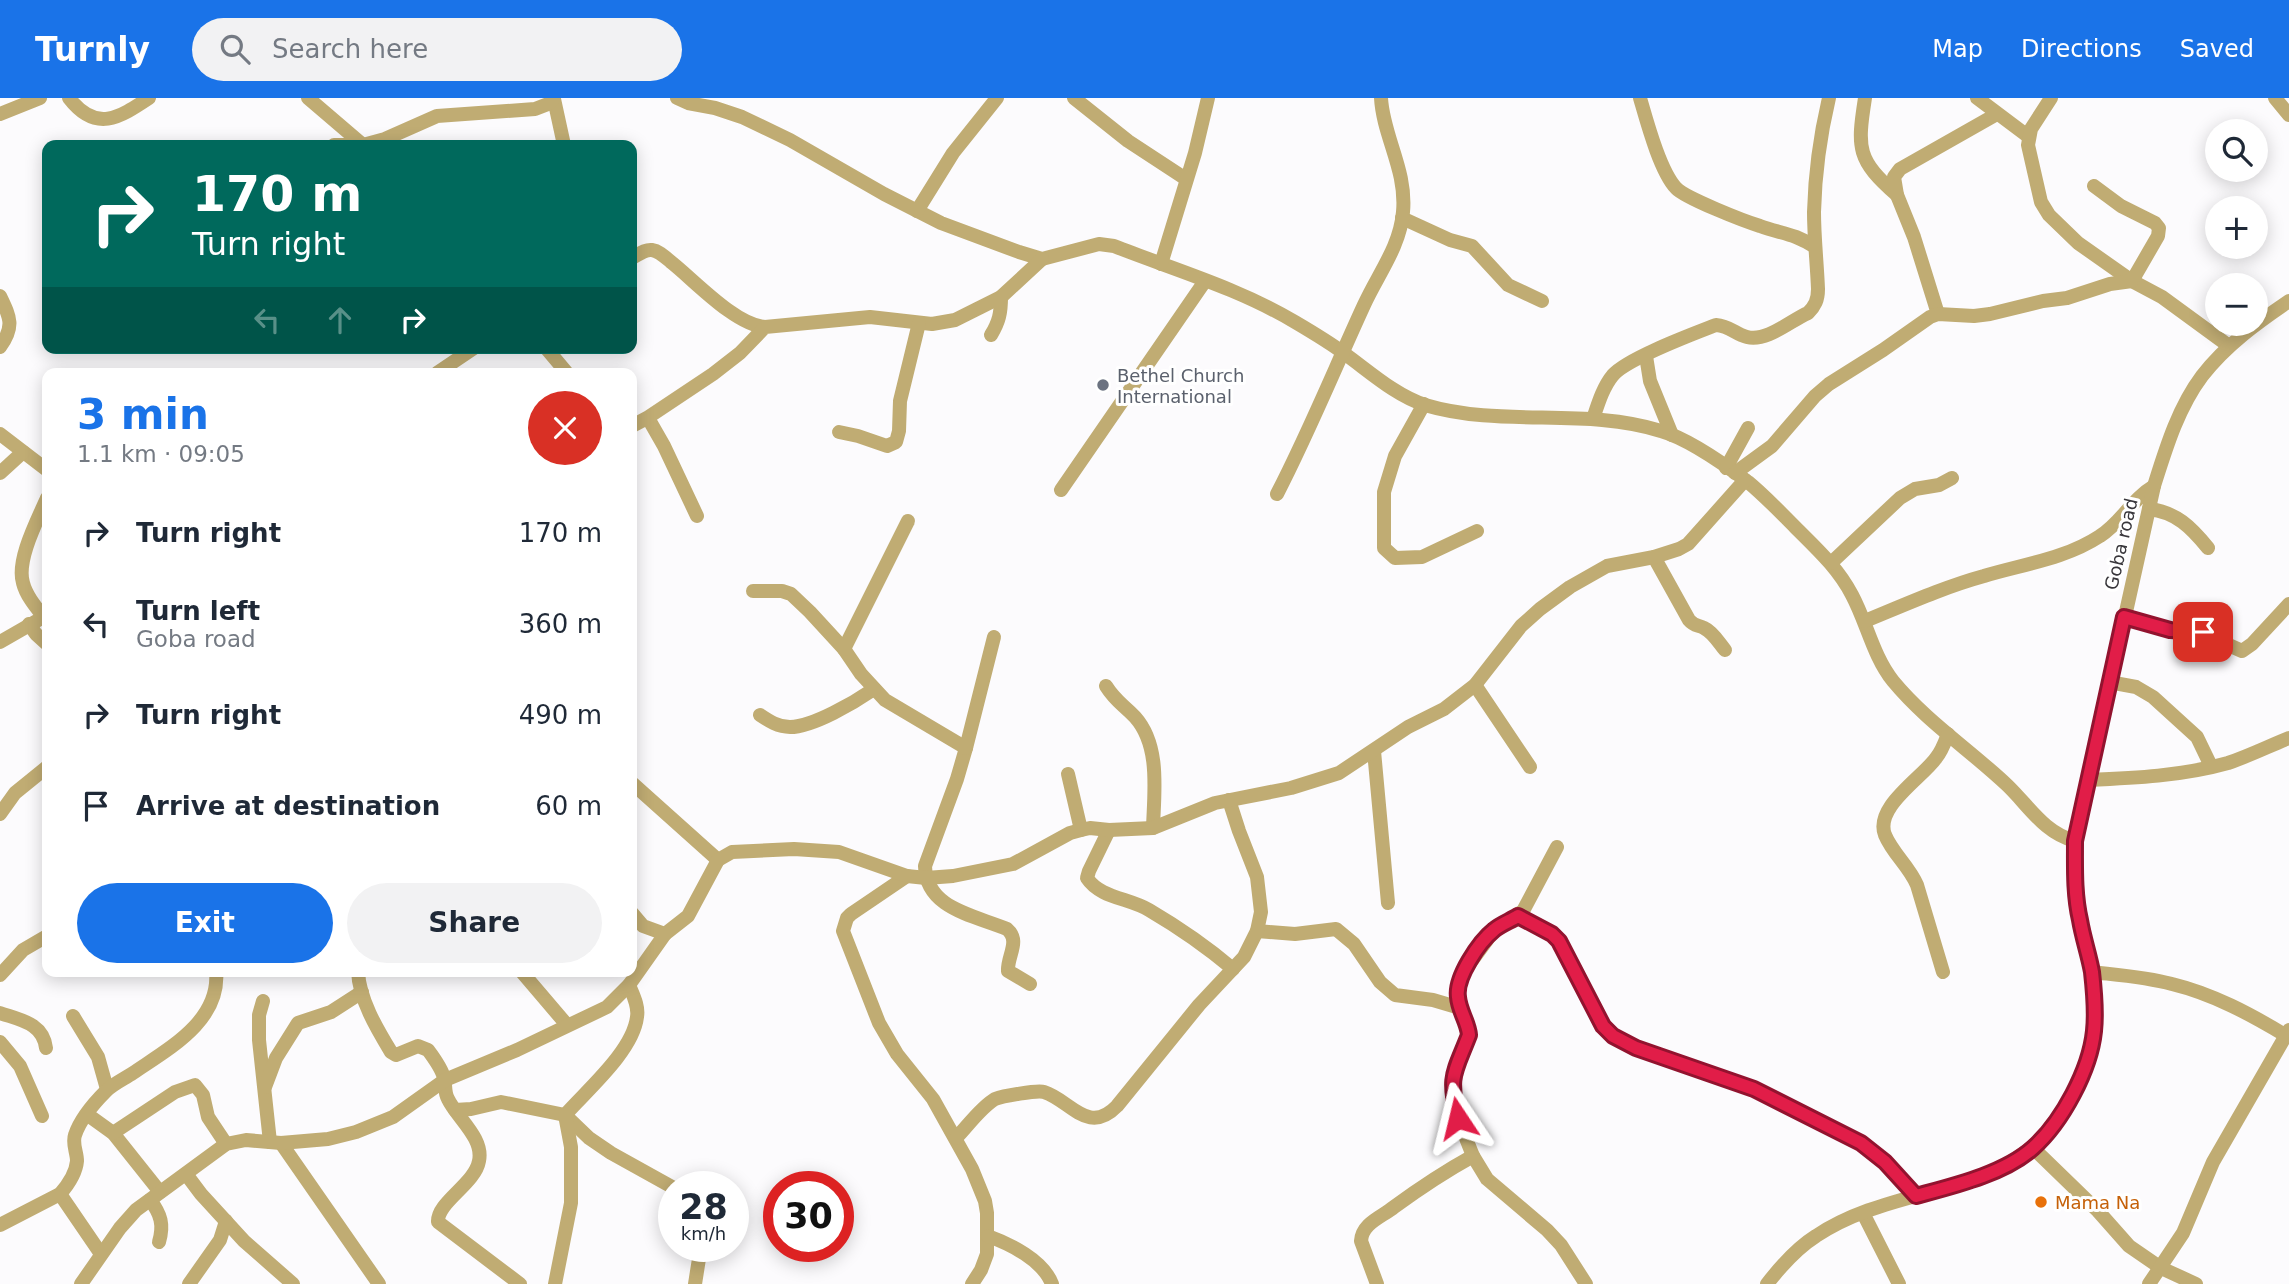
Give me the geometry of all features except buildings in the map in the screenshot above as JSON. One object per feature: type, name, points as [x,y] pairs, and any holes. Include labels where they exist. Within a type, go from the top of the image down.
[{"type":"street","points":[[0,114],[40,98]]},
{"type":"street","points":[[69,98],[85,114],[98,120],[112,119],[124,114],[149,98]]},
{"type":"street","points":[[308,98],[357,140]]},
{"type":"street","points":[[380,140],[437,116],[535,109],[548,104],[554,98]]},
{"type":"street","points":[[554,98],[563,140]]},
{"type":"street","points":[[677,98],[688,103],[720,103],[741,117],[790,140],[917,211],[966,234],[1042,259]]},
{"type":"street","points":[[917,211],[953,153],[997,98]]},
{"type":"street","points":[[1074,98],[1128,141],[1186,179]]},
{"type":"street","points":[[1161,264],[1195,153],[1208,98]]},
{"type":"street","points":[[1277,494],[1320,408],[1365,302],[1389,259],[1402,218],[1401,179],[1396,153],[1382,111],[1381,98]]},
{"type":"street","points":[[1640,98],[1661,160],[1678,191],[1756,225],[1793,234],[1815,247]]},
{"type":"street","points":[[1592,419],[1612,376],[1631,362],[1716,325],[1754,338],[1775,331],[1808,313],[1816,304],[1816,174],[1829,98]]},
{"type":"street","points":[[1865,98],[1859,133],[1864,155],[1876,177],[1897,195]]},
{"type":"street","points":[[1977,98],[2029,137]]},
{"type":"street","points":[[2275,98],[2289,116]]},
{"type":"street","points":[[2048,99],[2029,137],[2030,160],[2041,202],[2049,215],[2078,243],[2132,281],[2162,297],[2229,346]]},
{"type":"street","points":[[1938,314],[1893,180],[1900,169],[1997,114]]},
{"type":"street","points":[[2094,186],[2121,206],[2155,223],[2159,228],[2158,236],[2132,281]]},
{"type":"street","points":[[1402,218],[1450,240],[1472,246],[1508,285],[1542,301]]},
{"type":"street","points":[[637,256],[650,250],[656,251],[686,273],[719,303],[757,326],[870,317],[932,324],[955,320],[1001,297],[1042,259],[1099,244],[1114,246],[1253,299],[1293,320],[1384,384],[1424,404],[1460,412],[1507,417],[1592,419],[1627,423],[1682,439],[1763,495],[1831,563],[1843,579],[1865,621],[1883,667],[1894,682],[2007,785],[2041,822],[2065,838],[2075,841]]},
{"type":"street","points":[[1061,491],[1205,281]]},
{"type":"street","points":[[637,974],[666,934],[688,916],[718,860],[732,852],[821,850],[839,852],[907,876],[953,876],[1013,864],[1070,833],[1081,830],[1153,828],[1215,803],[1290,788],[1339,773],[1408,727],[1444,709],[1475,685],[1521,626],[1570,587],[1607,566],[1654,557],[1688,544],[1736,474],[1772,446],[1815,396],[1927,319],[1938,314],[1990,314],[2132,281]]},
{"type":"street","points":[[0,297],[9,314],[10,323],[9,332],[0,347]]},
{"type":"street","points":[[991,335],[999,322],[1001,297]]},
{"type":"street","name":"Goba road","points":[[1767,1284],[1793,1254],[1816,1236],[1863,1213],[1954,1186],[1993,1171],[2033,1148],[2072,1098],[2085,1067],[2094,1032],[2092,972],[2079,918],[2075,841],[2154,486],[2178,416],[2202,376],[2229,346],[2289,300]]},
{"type":"street","points":[[839,432],[887,446],[896,442],[900,431],[900,401],[919,323]]},
{"type":"street","points":[[637,424],[713,374],[740,353],[765,327]]},
{"type":"street","points":[[444,368],[465,354]]},
{"type":"street","points":[[551,354],[563,368]]},
{"type":"street","points":[[1646,356],[1650,380],[1672,435]]},
{"type":"street","points":[[1424,404],[1395,456],[1384,492],[1384,548],[1395,558],[1422,557],[1477,531]]},
{"type":"street","points":[[648,418],[670,457],[697,516]]},
{"type":"street","points":[[1736,474],[1748,428]]},
{"type":"street","points":[[0,434],[42,466]]},
{"type":"street","points":[[0,472],[23,452]]},
{"type":"street","points":[[1831,563],[1900,498],[1915,489],[1939,485],[1952,478]]},
{"type":"street","points":[[1865,621],[1959,583],[2050,559],[2079,548],[2102,536],[2142,493],[2154,486]]},
{"type":"street","points":[[2149,509],[2162,510],[2183,520],[2208,548]]},
{"type":"street","points":[[42,510],[28,543],[21,573],[40,618],[36,634],[42,639]]},
{"type":"street","points":[[844,649],[908,521]]},
{"type":"street","points":[[1654,557],[1692,624],[1710,632],[1726,650]]},
{"type":"street","points":[[753,591],[782,591],[791,594],[810,611],[885,699],[966,748]]},
{"type":"street","points":[[2124,617],[2170,630],[2203,632],[2242,651],[2252,644],[2289,604]]},
{"type":"street","points":[[0,642],[40,618]]},
{"type":"street","points":[[994,637],[957,779],[925,866],[926,878],[937,898],[1012,933],[1014,944],[1008,971],[1030,984]]},
{"type":"street","points":[[2109,682],[2136,687],[2153,697],[2197,737],[2211,766]]},
{"type":"street","points":[[1105,685],[1115,700],[1135,717],[1146,732],[1152,749],[1153,828]]},
{"type":"street","points":[[1475,685],[1530,767]]},
{"type":"street","points":[[760,715],[773,724],[790,727],[816,720],[849,706],[874,689]]},
{"type":"street","points":[[1943,972],[1917,885],[1912,873],[1889,844],[1883,824],[1903,791],[1937,758],[1948,734]]},
{"type":"street","points":[[2087,780],[2154,776],[2211,766],[2229,762],[2289,738]]},
{"type":"street","points":[[1374,751],[1388,903]]},
{"type":"street","points":[[0,814],[15,793],[42,771]]},
{"type":"street","points":[[1068,774],[1081,830]]},
{"type":"street","points":[[637,787],[718,860]]},
{"type":"street","points":[[956,1138],[985,1107],[1005,1096],[1040,1091],[1083,1115],[1095,1118],[1107,1115],[1199,1005],[1244,957],[1257,931],[1261,912],[1256,877],[1229,800]]},
{"type":"street","points":[[1109,830],[1089,871],[1087,878],[1091,883],[1106,893],[1151,911],[1200,943],[1233,969]]},
{"type":"street","points":[[1557,847],[1527,905],[1518,916],[1495,929],[1472,958],[1457,988],[1469,1035],[1452,1079],[1452,1094],[1473,1156],[1488,1180],[1547,1230],[1561,1245],[1586,1284]]},
{"type":"street","points":[[907,876],[851,914],[843,931],[879,1023],[897,1054],[933,1099],[956,1138],[985,1201],[987,1255],[972,1284]]},
{"type":"street","points":[[1518,916],[1552,934],[1559,941],[1603,1026],[1613,1036],[1652,1055],[1754,1089],[1861,1143],[1885,1162],[1916,1196]]},
{"type":"street","points":[[637,919],[643,926],[666,934]]},
{"type":"street","points":[[1257,931],[1312,934],[1336,929],[1354,944],[1380,982],[1395,995],[1433,1000],[1460,1008]]},
{"type":"street","points":[[1,973],[23,950],[42,939]]},
{"type":"street","points":[[2092,972],[2172,984],[2209,996],[2287,1032],[2213,1162],[2183,1233],[2149,1284]]},
{"type":"street","points":[[0,1225],[60,1194],[75,1170],[77,1161],[74,1137],[88,1115],[107,1090],[169,1049],[197,1026],[210,1007],[217,977]]},
{"type":"street","points":[[359,977],[362,992],[391,1052],[396,1055],[418,1046],[425,1047],[445,1080],[444,1090],[479,1147],[480,1160],[467,1183],[440,1211],[438,1222],[520,1284]]},
{"type":"street","points":[[526,977],[568,1025]]},
{"type":"street","points":[[80,1284],[128,1218],[226,1144],[240,1140],[276,1143],[328,1139],[356,1132],[393,1117],[445,1080],[517,1050],[607,1007],[635,977]]},
{"type":"street","points":[[565,1115],[630,1039],[638,1016],[629,985]]},
{"type":"street","points":[[265,1087],[276,1058],[296,1025],[331,1012],[362,992]]},
{"type":"street","points":[[263,1002],[258,1022],[265,1103],[276,1143],[379,1284]]},
{"type":"street","points":[[0,1013],[33,1025],[43,1036],[46,1048]]},
{"type":"street","points":[[73,1016],[98,1057],[107,1090]]},
{"type":"street","points":[[0,1042],[20,1066],[42,1116]]},
{"type":"street","points":[[113,1133],[175,1092],[195,1085],[202,1095],[208,1116],[226,1144]]},
{"type":"street","points":[[455,1110],[501,1102],[565,1115],[589,1138],[658,1179]]},
{"type":"street","points":[[88,1115],[113,1133],[155,1196],[162,1223],[159,1242]]},
{"type":"street","points":[[555,1284],[571,1203],[572,1147],[565,1115]]},
{"type":"street","points":[[2033,1148],[2098,1211],[2129,1246],[2161,1268],[2196,1284]]},
{"type":"street","points":[[1377,1284],[1361,1241],[1361,1235],[1369,1223],[1418,1188],[1473,1156]]},
{"type":"street","points":[[186,1174],[256,1254],[293,1284]]},
{"type":"street","points":[[60,1194],[101,1254]]},
{"type":"street","points":[[1863,1213],[1899,1284]]},
{"type":"street","points":[[189,1284],[220,1241],[226,1220]]},
{"type":"street","points":[[988,1236],[1024,1254],[1047,1274],[1052,1284]]},
{"type":"street","points":[[695,1284],[698,1262]]},
{"type":"street","points":[[92,1269],[101,1284]]},
{"type":"place","name":"Bethel Church International","points":[[1103,385]]},
{"type":"place","name":"Mama Na","points":[[2041,1202]]},
{"type":"route","points":[[1458,1118],[1452,1094],[1452,1079],[1469,1035],[1457,988],[1462,974],[1486,938],[1495,929],[1518,916],[1552,934],[1559,941],[1603,1026],[1613,1036],[1652,1055],[1754,1089],[1861,1143],[1885,1162],[1916,1196],[1954,1186],[2017,1159],[2033,1148],[2072,1098],[2085,1067],[2094,1032],[2092,972],[2079,918],[2075,841],[2124,617],[2170,630],[2203,632]]}]
